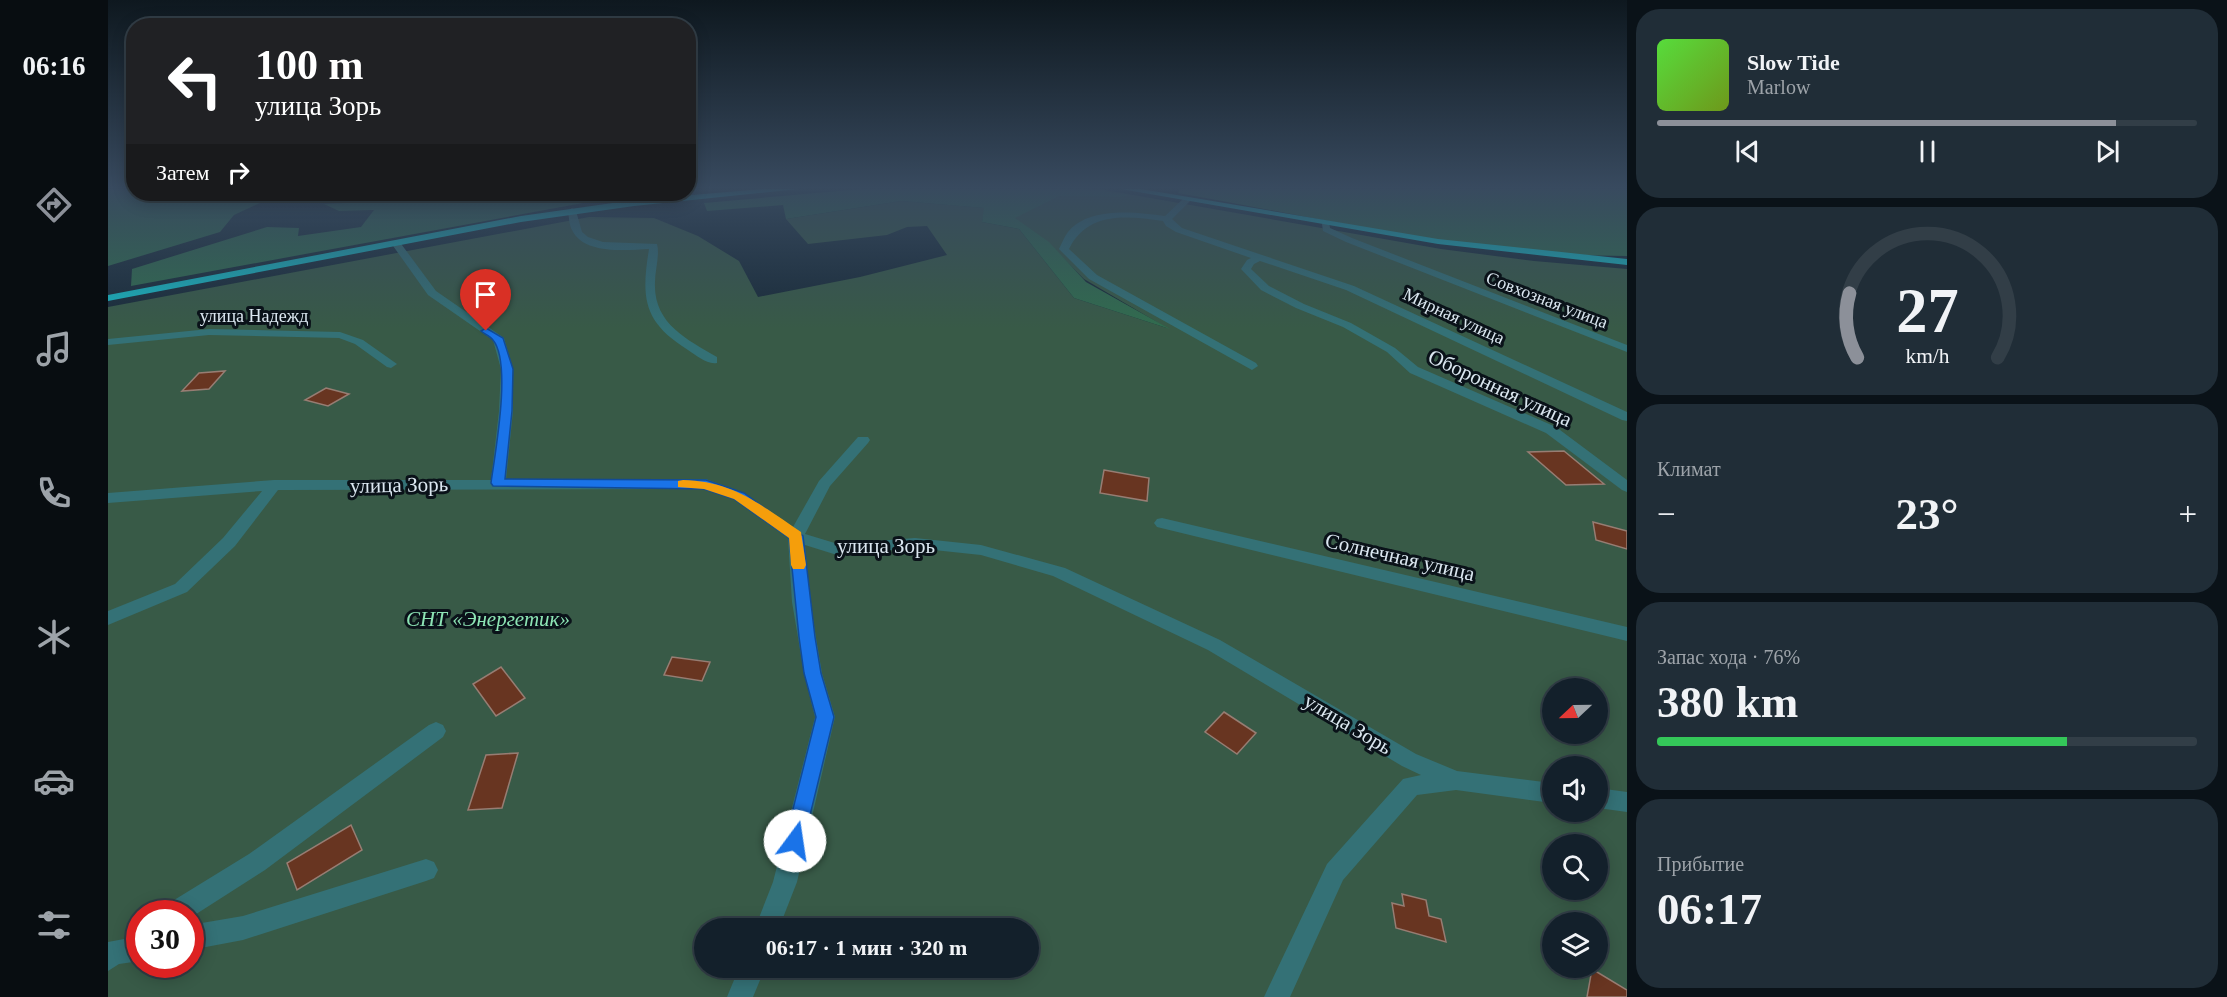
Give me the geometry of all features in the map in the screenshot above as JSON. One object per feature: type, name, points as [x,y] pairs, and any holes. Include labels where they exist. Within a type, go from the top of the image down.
[{"type":"main road","points":[[108,298],[437,236]]},
{"type":"main road","points":[[1401,236],[1527,255],[1627,262]]},
{"type":"street","points":[[580,236],[584,240],[616,246],[654,246],[648,276],[653,316],[671,336],[713,360]]},
{"type":"street","points":[[1070,236],[1064,249],[1093,277],[1251,366]]},
{"type":"street","name":"Мирная улица","points":[[1195,236],[1350,288],[1627,417]]},
{"type":"street","name":"Совхозная улица","points":[[1340,236],[1627,350]]},
{"type":"street","points":[[396,243],[432,293],[498,338],[507,369],[506,411],[498,483]]},
{"type":"street","name":"Оборонная улица","points":[[1261,258],[1250,262],[1246,269],[1265,288],[1300,306],[1347,325],[1391,350],[1414,370],[1551,430],[1627,487]]},
{"type":"street","name":"улица Надежд","points":[[108,342],[209,332],[340,335],[359,342],[391,364]]},
{"type":"street","points":[[771,918],[785,882],[825,717],[813,673],[801,602],[796,536],[824,484],[863,440]]},
{"type":"street","name":"улица Зорь","points":[[108,498],[274,485],[706,484],[739,496],[796,536],[837,550],[915,543],[981,550],[1059,572],[1214,645],[1408,760],[1456,780],[1542,791]]},
{"type":"street","points":[[108,618],[181,588],[229,542],[274,485]]},
{"type":"street","name":"Солнечная улица","points":[[1162,523],[1627,634]]},
{"type":"street","points":[[197,900],[257,862],[436,731]]},
{"type":"street","points":[[1277,997],[1335,872],[1411,786],[1456,780]]},
{"type":"street","points":[[1608,799],[1627,802]]},
{"type":"street","points":[[204,935],[243,928],[426,870]]},
{"type":"street","points":[[110,955],[126,945]]},
{"type":"street","points":[[110,955],[126,951]]},
{"type":"street","points":[[740,997],[748,978]]},
{"type":"green space","points":[[108,236],[208,236],[108,266]]},
{"type":"green space","points":[[240,236],[406,236],[131,286],[132,269]]},
{"type":"green space","name":"СНТ «Энергетик»","points":[[490,236],[697,236],[739,261],[758,297],[860,277],[947,255],[934,236],[1024,236],[1074,298],[1167,328],[1084,279],[1051,246],[1036,236],[1364,236],[1441,249],[1534,261],[1627,269],[1627,997],[108,997],[108,307]]},
{"type":"green space","name":"СНТ «Энергетик»","points":[[801,236],[882,236],[808,244]]},
{"type":"green space","points":[[1024,236],[1040,236],[1049,242],[1086,282],[1170,329],[1074,298]]},
{"type":"green space","points":[[1411,236],[1627,236],[1627,256],[1514,250]]},
{"type":"building","points":[[225,371],[209,389],[182,391],[199,373]]},
{"type":"building","points":[[326,388],[349,394],[328,406],[305,400]]},
{"type":"building","points":[[1564,451],[1604,484],[1566,485],[1528,452]]},
{"type":"building","points":[[1104,470],[1149,478],[1147,501],[1100,493]]},
{"type":"building","points":[[1593,522],[1627,531],[1627,549],[1596,540]]},
{"type":"building","points":[[672,657],[710,662],[702,681],[664,675]]},
{"type":"building","points":[[501,667],[525,698],[496,716],[473,684]]},
{"type":"building","points":[[1224,712],[1256,733],[1237,754],[1205,732]]},
{"type":"building","points":[[518,753],[502,808],[468,810],[486,755]]},
{"type":"building","points":[[351,825],[362,850],[297,890],[287,863]]},
{"type":"building","points":[[1402,894],[1426,900],[1429,916],[1441,919],[1446,942],[1396,928],[1392,903],[1404,906]]},
{"type":"building","points":[[1590,978],[1607,978],[1627,990],[1627,997],[1587,997]]},
{"type":"slow traffic","points":[[683,484],[706,484],[739,496],[796,536],[798,565]]},
{"type":"route","points":[[486,331],[498,338],[507,369],[506,411],[498,483],[706,484],[739,496],[796,536],[801,602],[813,673],[825,717],[795,841]]}]
